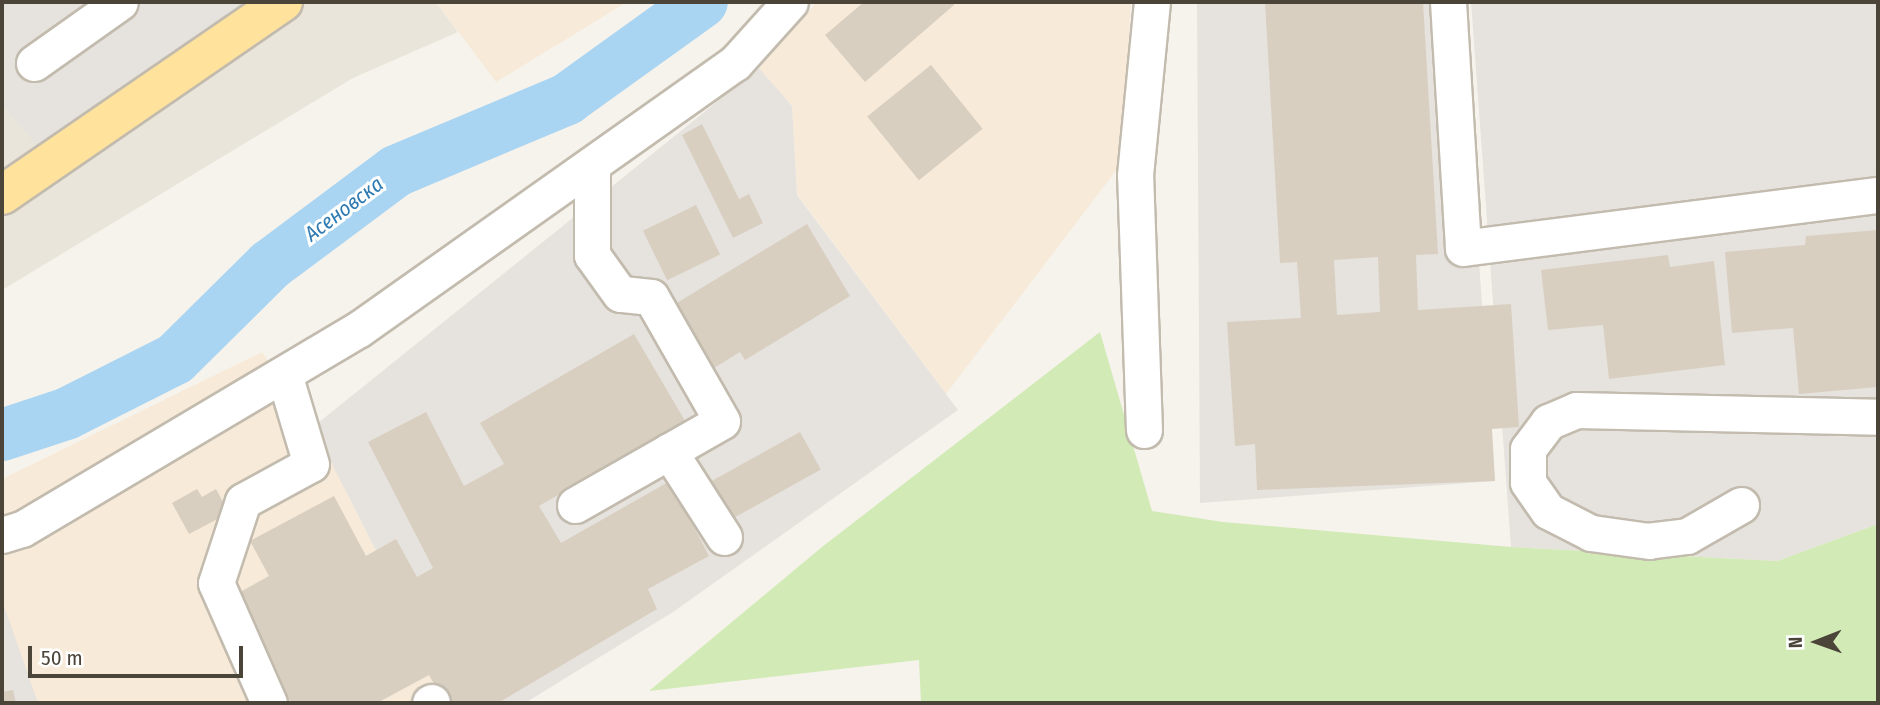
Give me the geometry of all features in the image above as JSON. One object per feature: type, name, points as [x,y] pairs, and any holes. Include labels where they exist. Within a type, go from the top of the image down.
[{"type":"main road","points":[[2,195],[283,2]]},
{"type":"street","points":[[34,63],[120,2]]},
{"type":"street","points":[[2,535],[22,529],[359,329],[592,167],[735,63],[790,2]]},
{"type":"street","points":[[1144,430],[1135,175],[1152,2]]},
{"type":"street","points":[[1448,2],[1463,248],[1878,195]]},
{"type":"street","points":[[575,505],[722,421],[651,297],[620,293],[592,255],[592,167]]},
{"type":"street","points":[[268,703],[216,583],[243,501],[311,464],[284,374]]},
{"type":"street","points":[[1741,505],[1687,537],[1649,541],[1591,533],[1548,511],[1528,482],[1528,449],[1548,422],[1576,410],[1878,416]]},
{"type":"street","points":[[669,451],[724,537]]},
{"type":"shaded area","points":[[2,2],[436,2],[458,32],[353,78],[2,290]]},
{"type":"shaded area","points":[[2,2],[283,2],[51,163],[2,104]]},
{"type":"shaded area","points":[[436,2],[627,2],[496,82]]},
{"type":"shaded area","points":[[817,2],[1131,2],[1121,164],[946,394],[797,194],[792,106],[759,68]]},
{"type":"shaded area","points":[[1197,2],[1460,2],[1495,481],[1200,503]]},
{"type":"shaded area","points":[[1471,2],[1878,2],[1878,524],[1777,561],[1511,547]]},
{"type":"shaded area","points":[[759,68],[792,106],[797,195],[958,410],[673,612],[525,703],[454,703],[313,427]]},
{"type":"shaded area","points":[[262,352],[313,427],[454,703],[2,703],[2,479]]},
{"type":"shaded area","points":[[2,600],[38,703],[2,703]]},
{"type":"green space","points":[[1100,332],[1152,511],[1223,522],[1511,547],[1777,561],[1878,524],[1878,703],[921,703],[919,660],[649,691],[822,547]]},
{"type":"building","points":[[864,2],[952,2],[954,5],[865,82],[825,35]]},
{"type":"building","points":[[1265,2],[1423,2],[1438,254],[1416,255],[1418,310],[1511,304],[1519,427],[1492,429],[1495,481],[1257,490],[1255,444],[1235,446],[1227,322],[1301,318],[1297,262],[1280,263]],"holes":[[[1378,257],[1380,312],[1337,315],[1334,260]]]},
{"type":"building","points":[[931,65],[983,129],[919,180],[867,117]]},
{"type":"building","points":[[702,124],[739,199],[749,194],[763,223],[733,238],[682,135]]},
{"type":"building","points":[[696,205],[720,254],[667,280],[643,231]]},
{"type":"building","points":[[807,224],[850,296],[745,360],[740,352],[714,368],[675,304]]},
{"type":"building","points":[[1878,230],[1878,387],[1799,394],[1793,328],[1732,333],[1725,252],[1805,245],[1806,236]]},
{"type":"building","points":[[1668,255],[1670,267],[1714,261],[1725,365],[1609,379],[1603,325],[1548,330],[1541,270]]},
{"type":"building","points":[[634,334],[691,431],[650,455],[644,445],[539,506],[561,543],[670,481],[709,556],[648,589],[657,609],[498,703],[445,703],[429,675],[377,703],[291,703],[233,596],[269,576],[250,541],[334,496],[366,556],[396,539],[417,577],[433,568],[368,442],[426,412],[464,486],[504,464],[480,423]]},
{"type":"building","points":[[800,432],[821,470],[733,519],[712,481]]},
{"type":"building","points":[[197,489],[202,497],[216,489],[229,513],[189,534],[172,503]]},
{"type":"building","points":[[13,690],[16,703],[2,703],[2,692]]},
{"type":"waterway","name":"Асеновска","points":[[2,435],[66,414],[175,359],[270,265],[396,171],[567,99],[702,2]]}]
